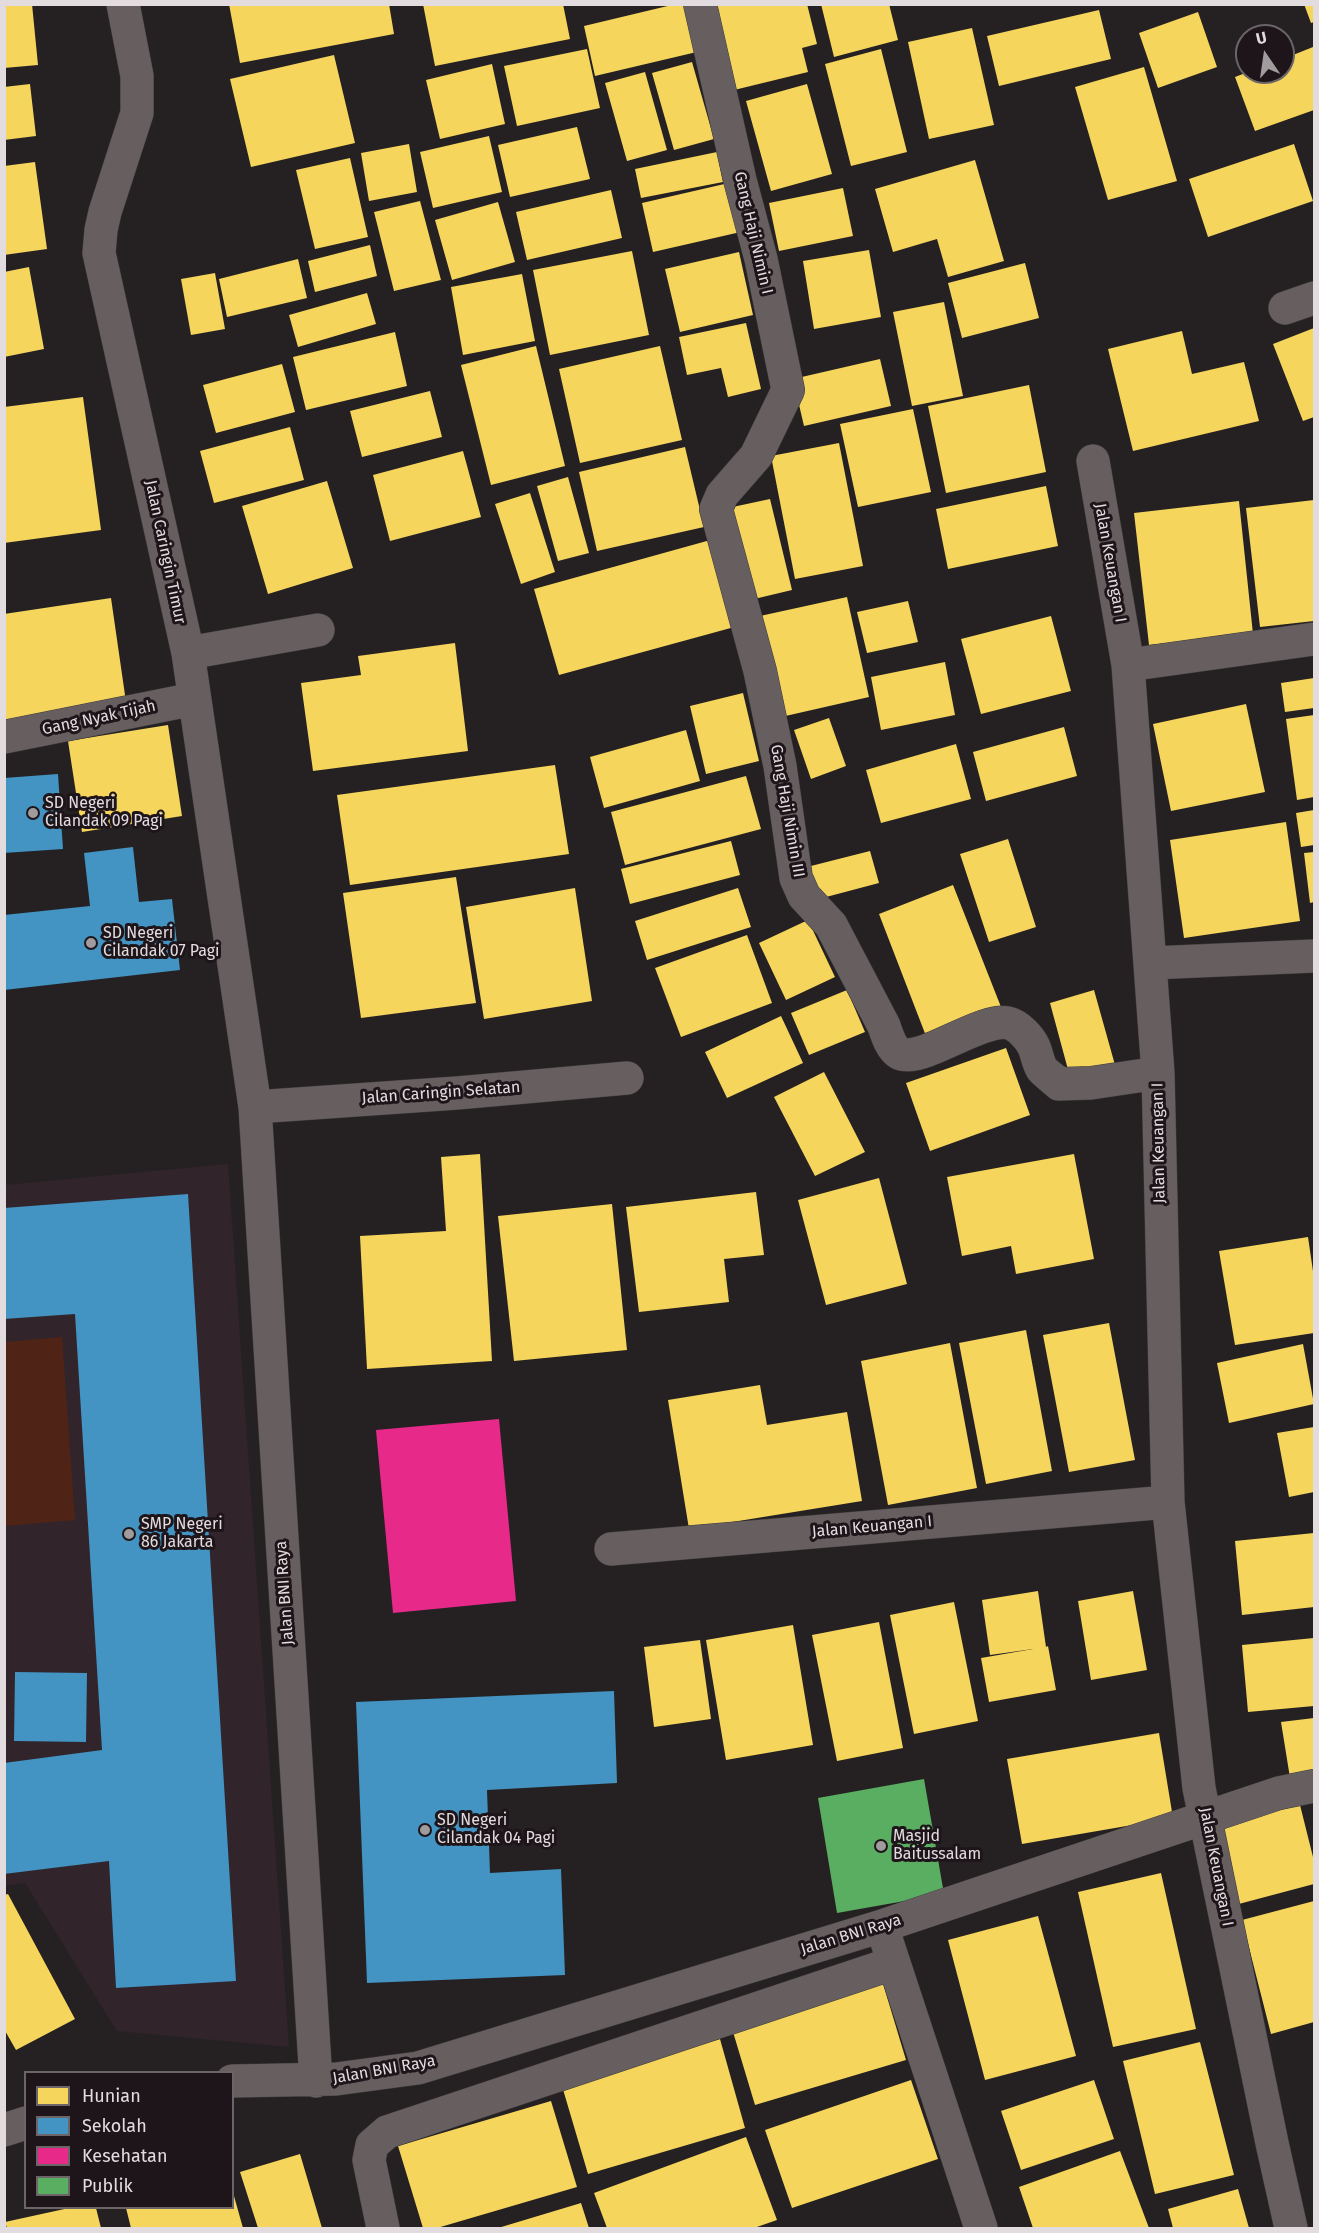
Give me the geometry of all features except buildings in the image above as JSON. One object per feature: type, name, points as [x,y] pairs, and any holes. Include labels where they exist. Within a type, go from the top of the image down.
[{"type":"street","name":"Jalan Caringin Timur","points":[[123,4],[137,76],[137,113],[105,212],[99,253],[188,653],[255,1107]]},
{"type":"street","name":"Gang Haji Nimin I","points":[[700,4],[740,180],[761,259],[788,390],[756,456]]},
{"type":"street","name":"Gang Haji Nimin III","points":[[756,456],[722,495],[716,509],[760,671],[780,766],[796,878],[804,896],[831,925],[884,1026],[890,1042],[897,1052],[904,1055],[915,1055],[970,1031],[1006,1022],[1014,1025],[1034,1045],[1042,1068],[1059,1084],[1091,1083],[1158,1073]]},
{"type":"street","name":"Jalan Keuangan I","points":[[1093,461],[1128,665],[1158,1073],[1168,1502],[1200,1788],[1291,2229]]},
{"type":"street","points":[[188,653],[318,630]]},
{"type":"street","points":[[1128,665],[1314,639]]},
{"type":"street","name":"Gang Nyak Tijah","points":[[4,737],[194,699]]},
{"type":"street","points":[[1150,963],[1314,956]]},
{"type":"street","name":"Jalan Caringin Selatan","points":[[255,1107],[627,1078]]},
{"type":"street","name":"Jalan BNI Raya","points":[[255,1107],[316,2081],[418,2068],[882,1926],[1205,1816],[1279,1793],[1314,1786]]},
{"type":"street","name":"Jalan Keuangan I","points":[[611,1549],[1168,1502]]},
{"type":"street","points":[[882,1926],[981,2229]]},
{"type":"street","points":[[383,2229],[369,2160],[372,2145],[387,2132],[894,1963]]},
{"type":"street","points":[[234,2081],[316,2081]]},
{"type":"street","points":[[4,2130],[24,2123]]},
{"type":"shaded area","name":"SMP Negeri 86 Jakarta","points":[[228,1164],[289,2047],[117,2031],[25,1883],[5,1886],[5,1185]]},
{"type":"shaded area","points":[[62,1337],[75,1520],[5,1526],[5,1342]]},
{"type":"place","name":"SD Negeri Cilandak 09 Pagi","points":[[33,813]]},
{"type":"place","name":"SD Negeri Cilandak 07 Pagi","points":[[91,943]]},
{"type":"place","name":"SMP Negeri 86 Jakarta","points":[[129,1534]]},
{"type":"place","name":"SD Negeri Cilandak 04 Pagi","points":[[425,1830]]},
{"type":"place","name":"Masjid Baitussalam","points":[[881,1846]]}]
